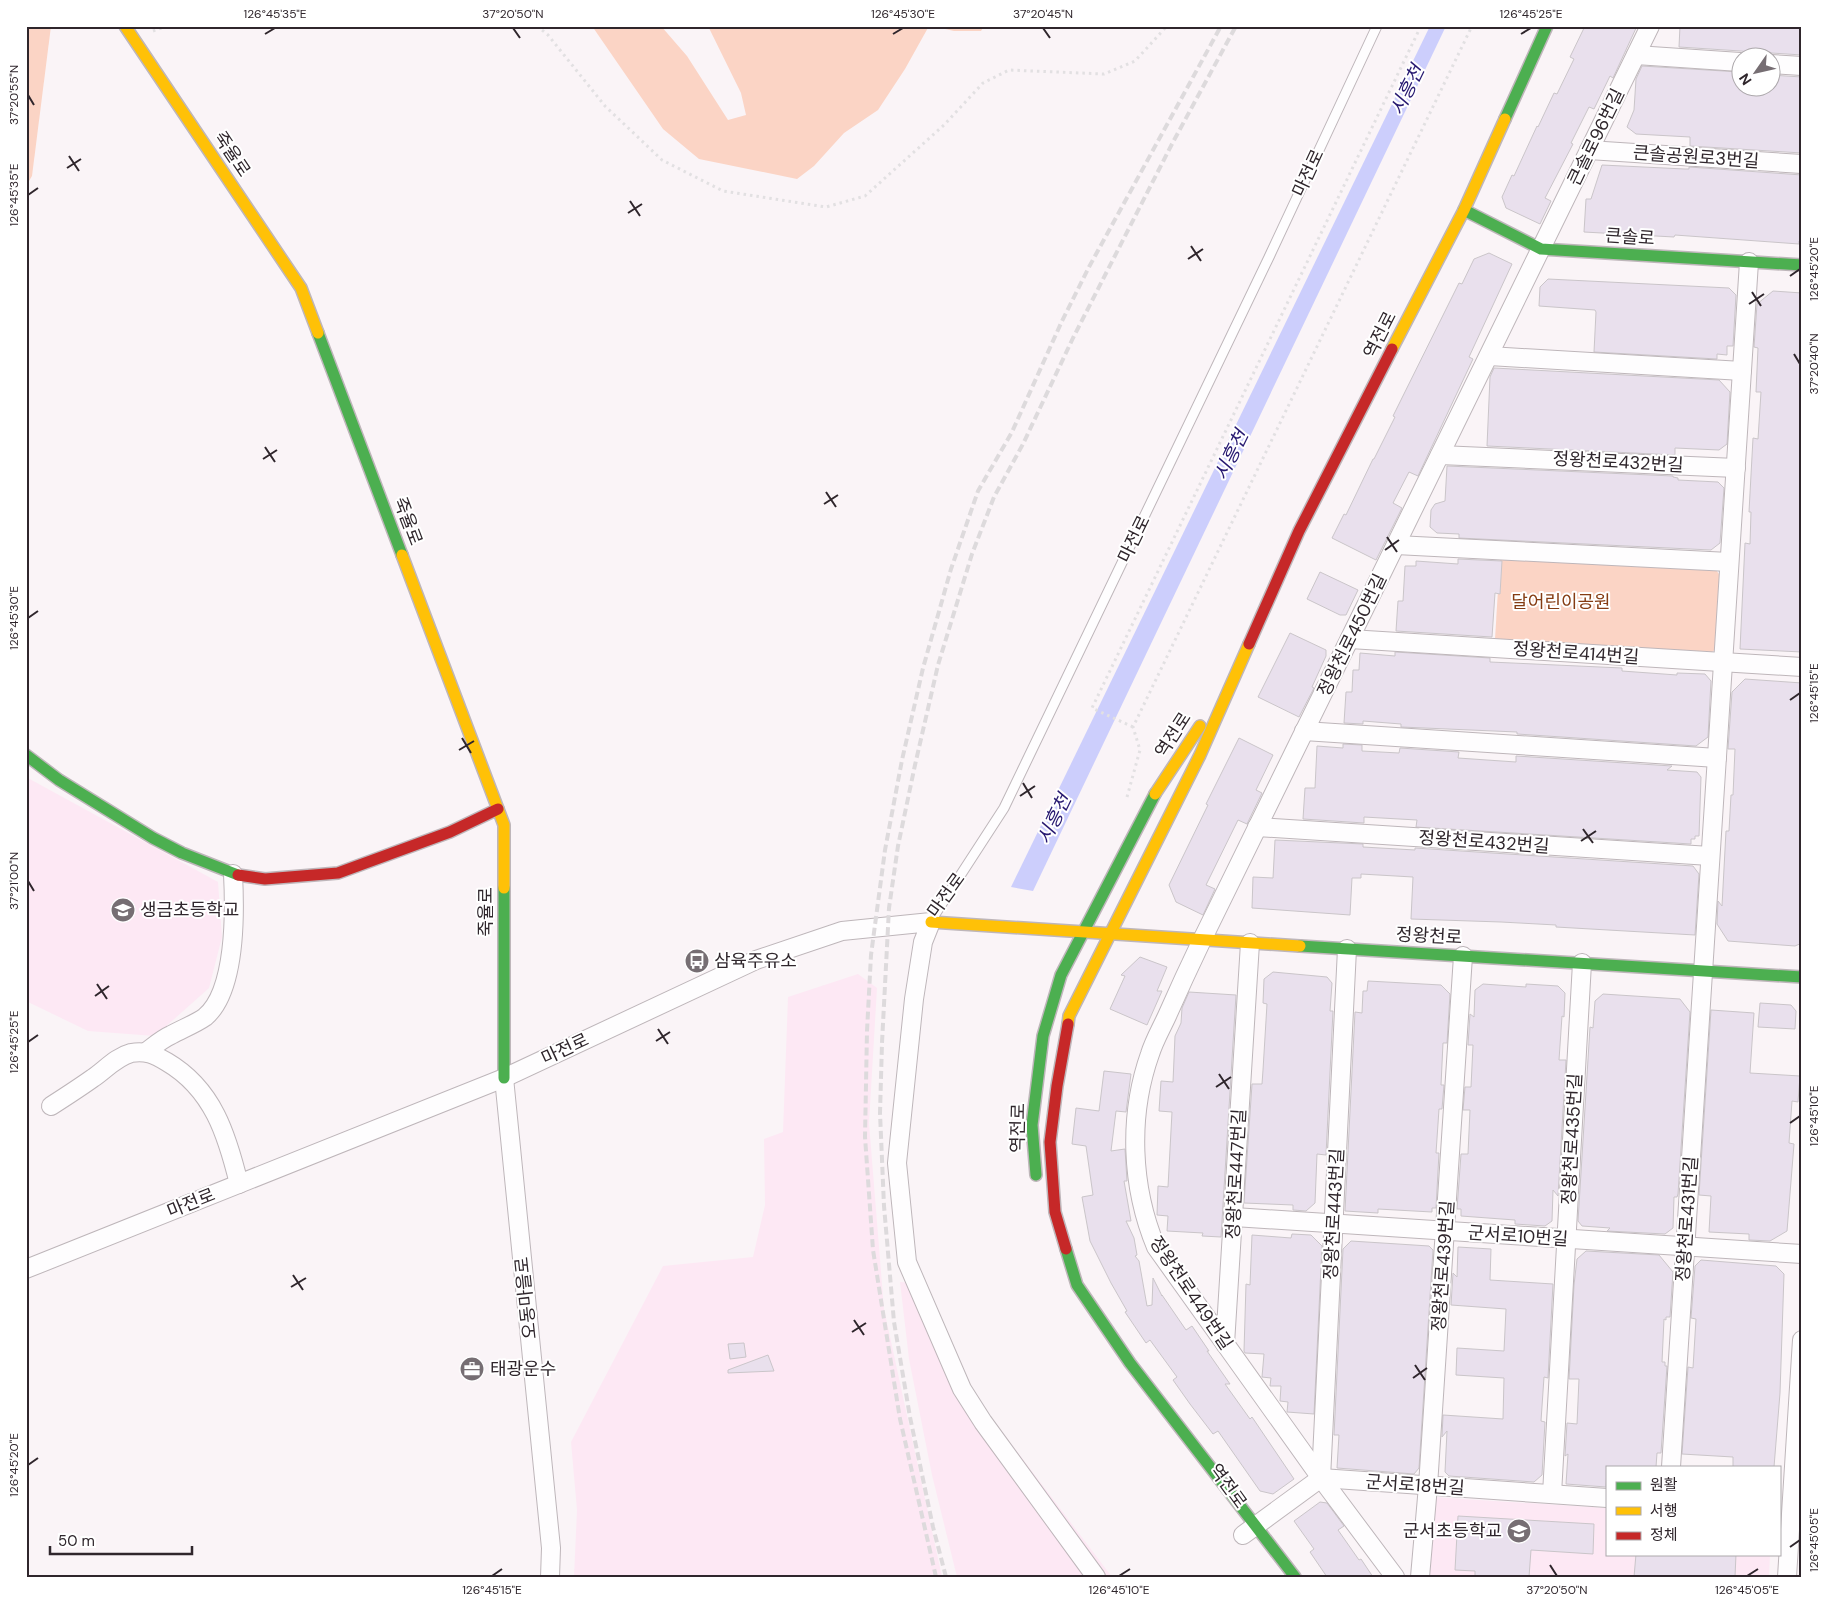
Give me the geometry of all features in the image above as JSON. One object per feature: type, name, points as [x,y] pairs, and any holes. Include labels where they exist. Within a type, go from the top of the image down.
[{"type":"street","name":"죽율로","points":[[125,26],[301,288],[504,825],[504,1078]]},
{"type":"street","name":"역전로","points":[[1295,1577],[1245,1532],[1077,1285],[1055,1212],[1050,1142],[1057,1086],[1069,1016],[1200,755],[1299,531],[1464,210],[1547,26]]},
{"type":"street","name":"큰솔로96번길","points":[[1541,249],[1650,26]]},
{"type":"street","points":[[1636,55],[1730,61]]},
{"type":"street","points":[[1780,65],[1802,66]]},
{"type":"street","name":"큰솔공원로3번길","points":[[1590,150],[1802,164]]},
{"type":"street","name":"큰솔로","points":[[1464,210],[1541,249],[1802,265]]},
{"type":"street","name":"정왕천로450번길","points":[[1202,940],[1541,249]]},
{"type":"street","points":[[1703,971],[1749,262]]},
{"type":"street","points":[[1488,356],[1742,371]]},
{"type":"street","name":"정왕천로432번길","points":[[1440,455],[1736,468]]},
{"type":"street","points":[[1396,545],[1729,562]]},
{"type":"street","name":"정왕천로414번길","points":[[1350,639],[1802,666]]},
{"type":"street","name":"역전로","points":[[1037,1182],[1032,1125],[1043,1036],[1061,974],[1150,804],[1242,659]]},
{"type":"street","points":[[1304,731],[1717,758]]},
{"type":"street","points":[[26,755],[58,780],[153,838],[182,853],[233,874],[265,878],[338,874],[450,832],[498,809]]},
{"type":"street","name":"정왕천로432번길","points":[[1257,827],[1710,856]]},
{"type":"street","points":[[146,1052],[169,1036],[205,1016],[219,998],[228,972],[233,937],[233,874]]},
{"type":"street","points":[[931,922],[923,942],[914,999],[897,1163],[907,1262],[962,1389],[983,1422],[1096,1577]]},
{"type":"street","name":"정왕천로","points":[[931,922],[1802,977]]},
{"type":"street","name":"마전로","points":[[26,1269],[504,1078],[756,960],[842,931],[931,922]]},
{"type":"street","name":"정왕천로449번길","points":[[1202,940],[1150,1053],[1137,1105],[1136,1149],[1140,1199],[1146,1224],[1156,1247],[1320,1478],[1395,1577]]},
{"type":"street","name":"정왕천로447번길","points":[[1225,1344],[1250,943]]},
{"type":"street","name":"정왕천로443번길","points":[[1320,1478],[1347,949]]},
{"type":"street","name":"정왕천로439번길","points":[[1420,1577],[1428,1486],[1463,956]]},
{"type":"street","name":"정왕천로435번길","points":[[1552,1494],[1582,963]]},
{"type":"street","name":"정왕천로431번길","points":[[1671,1466],[1703,971]]},
{"type":"street","points":[[51,1106],[117,1060],[131,1053],[146,1052],[154,1054],[177,1068],[200,1089],[221,1126],[239,1184]]},
{"type":"street","name":"오동마을로","points":[[504,1078],[551,1548],[550,1577]]},
{"type":"street","name":"군서로10번길","points":[[1234,1217],[1802,1254]]},
{"type":"street","points":[[1787,1577],[1802,1340]]},
{"type":"street","points":[[1245,1532],[1320,1478]]},
{"type":"street","name":"군서로18번길","points":[[1320,1478],[1606,1498]]},
{"type":"lane","name":"마전로","points":[[931,922],[1004,808],[1270,255],[1377,26]]},
{"type":"path","points":[[537,26],[548,35],[605,106],[662,160],[723,192],[826,207],[865,196],[944,125],[983,83],[1009,70],[1104,74],[1135,61],[1166,26]]},
{"type":"path","points":[[1132,727],[1092,708],[1421,26]]},
{"type":"path","points":[[1125,804],[1140,750],[1132,727],[1472,26]]},
{"type":"shaded area","name":"생금초등학교","points":[[26,777],[218,882],[222,937],[209,988],[155,1036],[88,1031],[26,1001]]},
{"type":"shaded area","points":[[858,974],[877,988],[869,1123],[884,1309],[942,1577],[574,1577],[577,1510],[571,1442],[663,1266],[753,1257],[765,1205],[764,1139],[783,1132],[788,997]]},
{"type":"shaded area","points":[[900,1282],[924,1284],[968,1387],[1112,1577],[957,1577],[932,1475],[909,1359]]},
{"type":"shaded area","name":"군서초등학교","points":[[1433,1497],[1606,1508],[1606,1556],[1770,1556],[1769,1577],[1428,1577]]},
{"type":"green space","points":[[26,26],[51,26],[32,176],[26,186]]},
{"type":"green space","points":[[592,26],[661,26],[687,56],[728,120],[746,115],[741,93],[708,26],[929,26],[905,69],[878,110],[844,133],[814,166],[797,179],[699,159],[663,129]]},
{"type":"green space","points":[[932,26],[984,26],[981,31],[954,31]]},
{"type":"green space","name":"달어린이공원","points":[[1500,557],[1716,570],[1722,578],[1720,646],[1712,652],[1495,639]]},
{"type":"water","name":"시흥천","points":[[1430,26],[1446,26],[1033,891],[1011,887]]},
{"type":"building","points":[[1585,26],[1637,26],[1613,78],[1610,76],[1594,109],[1589,107],[1571,143],[1573,144],[1545,198],[1551,201],[1540,224],[1506,208],[1502,197],[1554,93],[1557,94],[1574,59],[1570,57]]},
{"type":"building","points":[[1680,26],[1802,26],[1802,55],[1780,54],[1780,48],[1730,48],[1730,50],[1679,47]]},
{"type":"building","points":[[1642,66],[1730,71],[1730,98],[1780,98],[1780,76],[1802,77],[1802,153],[1690,146],[1690,137],[1636,134],[1627,127],[1634,110],[1636,79]]},
{"type":"building","points":[[1602,165],[1685,169],[1689,169],[1689,167],[1802,175],[1802,241],[1799,241],[1799,244],[1675,235],[1674,237],[1584,232],[1586,199],[1591,199]]},
{"type":"building","points":[[1489,253],[1512,264],[1469,357],[1473,359],[1418,476],[1409,472],[1393,503],[1402,508],[1376,560],[1332,538],[1344,514],[1346,515],[1395,417],[1393,416],[1459,283],[1462,284],[1474,259]]},
{"type":"building","points":[[1548,279],[1729,288],[1736,295],[1733,346],[1727,346],[1727,355],[1717,354],[1717,359],[1594,352],[1595,310],[1539,306],[1540,287]]},
{"type":"building","points":[[1773,291],[1802,293],[1800,395],[1802,395],[1802,652],[1740,649],[1745,543],[1750,544],[1751,512],[1749,512],[1753,438],[1758,439],[1761,392],[1756,392],[1758,348],[1754,347],[1757,304]]},
{"type":"building","points":[[1494,368],[1719,380],[1730,392],[1727,444],[1719,450],[1675,448],[1675,455],[1487,446],[1490,377]]},
{"type":"building","points":[[1447,466],[1673,476],[1678,478],[1678,480],[1718,482],[1724,488],[1720,543],[1711,550],[1459,538],[1459,534],[1437,533],[1430,527],[1431,510],[1435,504],[1445,501]]},
{"type":"building","points":[[1458,559],[1502,561],[1500,594],[1495,593],[1492,637],[1396,631],[1398,601],[1403,601],[1405,566],[1416,566],[1416,561],[1458,564]]},
{"type":"building","points":[[1320,572],[1358,590],[1346,615],[1340,615],[1307,599]]},
{"type":"building","points":[[1290,633],[1326,650],[1326,656],[1312,687],[1314,688],[1299,717],[1258,697]]},
{"type":"building","points":[[1395,652],[1490,658],[1490,662],[1622,668],[1622,671],[1677,675],[1677,673],[1705,674],[1711,681],[1708,737],[1696,746],[1517,734],[1517,732],[1401,727],[1401,724],[1363,721],[1363,724],[1344,723],[1346,692],[1352,692],[1353,670],[1359,670],[1360,653],[1395,656]]},
{"type":"building","points":[[1745,679],[1802,683],[1802,943],[1795,946],[1728,941],[1717,924],[1718,901],[1722,906],[1726,831],[1729,831],[1731,795],[1733,795],[1735,749],[1728,749],[1732,692]]},
{"type":"building","points":[[1239,738],[1273,755],[1256,790],[1262,793],[1247,824],[1238,820],[1206,885],[1215,889],[1203,915],[1176,902],[1169,885]]},
{"type":"building","points":[[1343,744],[1362,745],[1362,751],[1399,753],[1400,748],[1459,752],[1458,758],[1516,762],[1516,756],[1672,766],[1667,770],[1697,772],[1701,777],[1699,836],[1691,839],[1691,844],[1416,827],[1417,820],[1364,817],[1364,823],[1303,819],[1305,788],[1315,788],[1317,746],[1343,748]]},
{"type":"building","points":[[1275,840],[1363,844],[1363,847],[1415,850],[1415,848],[1693,866],[1699,874],[1695,935],[1556,927],[1556,925],[1411,919],[1413,877],[1361,874],[1361,878],[1352,878],[1350,915],[1252,908],[1253,877],[1273,878]]},
{"type":"building","points":[[1140,957],[1167,967],[1157,991],[1162,991],[1147,1025],[1110,1009],[1125,976],[1121,975]]},
{"type":"building","points":[[1273,972],[1327,977],[1332,983],[1330,1011],[1333,1011],[1326,1155],[1317,1154],[1315,1203],[1306,1211],[1293,1210],[1293,1205],[1244,1203],[1252,1084],[1262,1084],[1267,1004],[1263,1003],[1264,979]]},
{"type":"building","points":[[1368,981],[1441,985],[1450,994],[1447,1043],[1443,1043],[1441,1085],[1444,1085],[1442,1109],[1439,1109],[1436,1153],[1439,1153],[1436,1208],[1432,1208],[1432,1212],[1378,1209],[1378,1213],[1345,1211],[1355,1012],[1362,1013],[1363,991],[1367,991]]},
{"type":"building","points":[[1483,984],[1526,987],[1526,984],[1558,986],[1565,993],[1559,1060],[1566,1060],[1558,1196],[1553,1190],[1552,1221],[1545,1226],[1515,1224],[1515,1220],[1461,1216],[1461,1209],[1457,1209],[1461,1154],[1468,1154],[1470,1110],[1463,1110],[1465,1087],[1471,1087],[1473,1045],[1468,1045],[1470,1014],[1474,1017],[1475,990]]},
{"type":"building","points":[[1189,992],[1236,995],[1221,1237],[1202,1236],[1203,1233],[1167,1231],[1168,1216],[1157,1215],[1158,1186],[1168,1187],[1172,1112],[1159,1111],[1161,1081],[1173,1082],[1175,1036],[1181,1023],[1182,1008]]},
{"type":"building","points":[[1603,994],[1680,999],[1690,1012],[1678,1194],[1677,1197],[1674,1197],[1673,1228],[1665,1234],[1607,1231],[1610,1228],[1582,1226],[1578,1221],[1590,1027],[1593,1028],[1595,1001]]},
{"type":"building","points":[[1760,1003],[1791,1005],[1796,1011],[1795,1029],[1758,1027]]},
{"type":"building","points":[[1711,1010],[1754,1013],[1750,1073],[1800,1076],[1798,1102],[1792,1101],[1789,1143],[1794,1144],[1787,1231],[1770,1241],[1749,1240],[1749,1234],[1709,1232],[1711,1196],[1699,1195]]},
{"type":"building","points":[[1104,1071],[1131,1074],[1126,1112],[1116,1111],[1111,1151],[1125,1149],[1127,1181],[1124,1181],[1131,1221],[1126,1221],[1134,1238],[1137,1255],[1135,1256],[1139,1261],[1147,1306],[1152,1305],[1153,1278],[1162,1296],[1186,1330],[1192,1326],[1230,1384],[1225,1384],[1250,1419],[1252,1417],[1294,1479],[1273,1494],[1260,1491],[1218,1431],[1213,1434],[1190,1404],[1173,1380],[1177,1377],[1150,1340],[1146,1343],[1125,1312],[1127,1311],[1090,1241],[1082,1197],[1093,1195],[1086,1146],[1072,1144],[1076,1108],[1099,1111]]},
{"type":"building","points":[[1292,1234],[1311,1235],[1322,1246],[1314,1414],[1287,1412],[1288,1402],[1280,1401],[1281,1386],[1270,1386],[1271,1378],[1262,1377],[1264,1354],[1245,1353],[1244,1351],[1246,1284],[1250,1285],[1252,1235],[1291,1238]]},
{"type":"building","points":[[1351,1241],[1429,1246],[1433,1250],[1419,1468],[1414,1474],[1337,1468],[1339,1435],[1334,1435],[1343,1249]]},
{"type":"building","points":[[1458,1247],[1491,1249],[1490,1280],[1553,1284],[1548,1378],[1544,1377],[1541,1421],[1545,1422],[1542,1475],[1534,1482],[1449,1476],[1445,1472],[1447,1431],[1442,1437],[1443,1415],[1503,1419],[1504,1378],[1456,1375],[1457,1348],[1504,1351],[1506,1309],[1451,1305],[1453,1273],[1457,1277]]},
{"type":"building","points":[[1586,1251],[1659,1255],[1673,1272],[1670,1317],[1666,1317],[1666,1320],[1664,1319],[1662,1362],[1665,1362],[1665,1366],[1667,1366],[1661,1453],[1657,1453],[1656,1466],[1606,1466],[1606,1487],[1566,1484],[1568,1454],[1565,1456],[1567,1423],[1577,1424],[1579,1379],[1569,1379],[1577,1259]]},
{"type":"building","points":[[1701,1260],[1776,1266],[1784,1274],[1780,1393],[1774,1466],[1733,1466],[1733,1457],[1682,1454],[1688,1367],[1693,1368],[1696,1319],[1691,1318],[1695,1266]]},
{"type":"building","points":[[744,1343],[746,1357],[730,1359],[728,1344]]},
{"type":"building","points":[[768,1355],[774,1371],[728,1373],[728,1370]]},
{"type":"building","points":[[1320,1502],[1327,1503],[1344,1526],[1338,1530],[1373,1577],[1327,1577],[1310,1552],[1314,1549],[1294,1521]]},
{"type":"building","points":[[1458,1516],[1594,1524],[1593,1554],[1531,1550],[1529,1577],[1475,1577],[1475,1571],[1455,1570]]},
{"type":"building","points":[[1636,1556],[1736,1556],[1735,1577],[1634,1577]]},
{"type":"railway","points":[[936,1577],[900,1419],[873,1250],[865,1137],[871,955],[885,850],[902,760],[923,668],[951,569],[978,491],[1012,432],[1062,321],[1089,267],[1221,26]]},
{"type":"railway","points":[[946,1577],[933,1527],[910,1417],[894,1322],[884,1206],[880,1113],[882,1043],[889,908],[898,846],[938,665],[972,554],[994,497],[1023,444],[1073,338],[1173,142],[1236,26]]},
{"type":"traffic: fast","points":[[1505,119],[1547,26]]},
{"type":"traffic: fast","points":[[1464,210],[1541,249],[1802,265]]},
{"type":"traffic: fast","points":[[318,333],[402,555]]},
{"type":"traffic: fast","points":[[26,755],[59,780],[153,838],[182,853],[238,875]]},
{"type":"traffic: fast","points":[[1036,1175],[1032,1125],[1043,1036],[1061,975],[1155,794]]},
{"type":"traffic: fast","points":[[504,888],[504,1078]]},
{"type":"traffic: fast","points":[[1300,946],[1802,977]]},
{"type":"traffic: fast","points":[[1066,1249],[1077,1285],[1130,1363],[1295,1577]]},
{"type":"traffic: slow","points":[[125,26],[301,288],[318,333]]},
{"type":"traffic: slow","points":[[1392,349],[1464,210],[1505,119]]},
{"type":"traffic: slow","points":[[402,555],[504,825],[504,888]]},
{"type":"traffic: slow","points":[[1068,1024],[1069,1016],[1200,755],[1249,644]]},
{"type":"traffic: slow","points":[[1155,794],[1200,726]]},
{"type":"traffic: slow","points":[[931,922],[1300,946]]},
{"type":"traffic: jam","points":[[1249,644],[1299,531],[1392,349]]},
{"type":"traffic: jam","points":[[238,875],[265,879],[338,873],[450,832],[498,809]]},
{"type":"traffic: jam","points":[[1066,1249],[1055,1212],[1050,1142],[1057,1086],[1068,1024]]},
{"type":"place","name":"생금초등학교","points":[[123,910]]},
{"type":"place","name":"삼육주유소","points":[[697,961]]},
{"type":"place","name":"태광운수","points":[[472,1369]]},
{"type":"place","name":"군서초등학교","points":[[1519,1531]]}]
